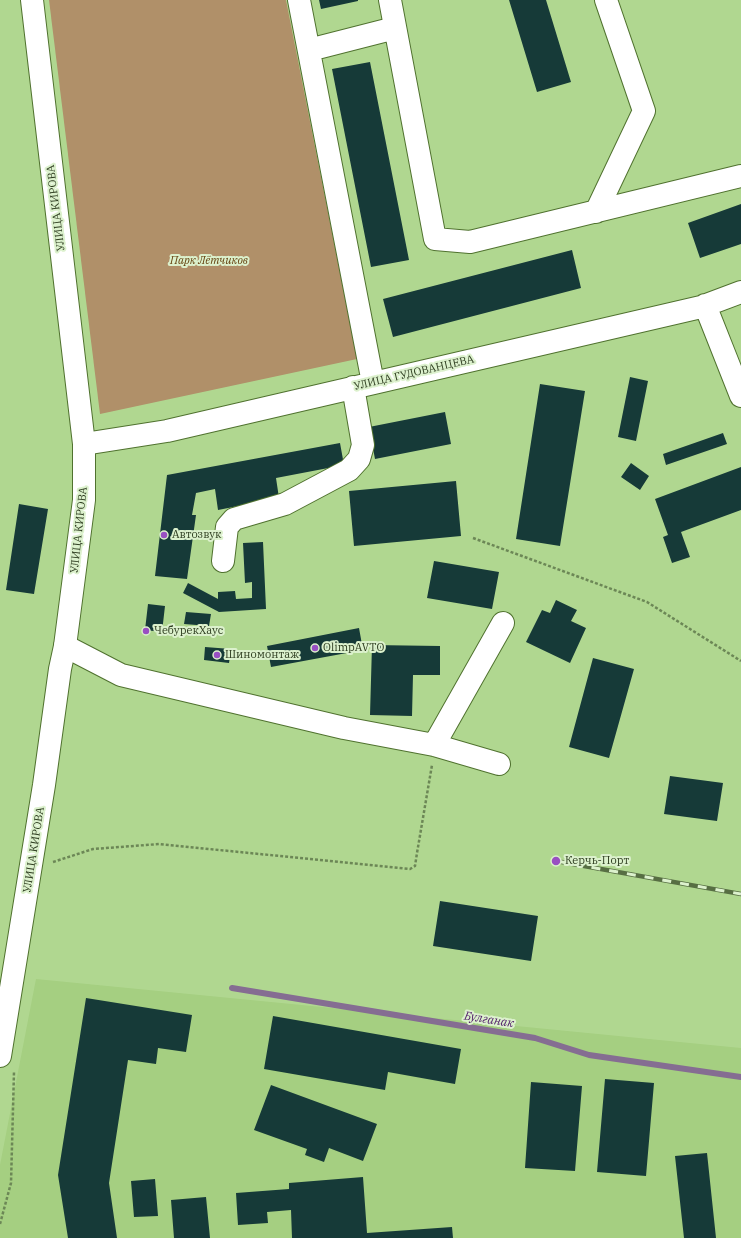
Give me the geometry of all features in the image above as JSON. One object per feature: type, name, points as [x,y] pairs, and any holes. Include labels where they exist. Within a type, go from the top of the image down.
[{"type":"main road","name":"УЛИЦА КИРОВА","points":[[7,1062],[60,669],[66,646],[84,500],[84,444],[32,0]]},
{"type":"main road","points":[[223,560],[227,527],[234,519],[285,504],[349,470],[359,459],[363,445],[363,385],[309,50],[299,0]]},
{"type":"main road","points":[[390,0],[435,240],[470,242],[741,176]]},
{"type":"main road","points":[[596,212],[644,111],[606,0]]},
{"type":"main road","points":[[309,50],[395,28]]},
{"type":"main road","name":"УЛИЦА ГУДОВАНЦЕВА","points":[[84,444],[167,431],[706,305],[741,292]]},
{"type":"main road","points":[[706,305],[741,396]]},
{"type":"main road","points":[[434,745],[502,623]]},
{"type":"main road","points":[[66,646],[121,675],[336,726],[434,745],[499,764]]},
{"type":"path","points":[[473,538],[647,602],[741,661]]},
{"type":"path","points":[[48,863],[92,849],[159,844],[410,869],[414,866],[421,825],[426,808],[434,745]]},
{"type":"path","points":[[0,1224],[11,1183],[7,1062]]},
{"type":"shaded area","points":[[36,979],[741,1048],[741,1238],[0,1238],[0,1165]]},
{"type":"green space","name":"Парк Лётчиков","points":[[49,0],[286,0],[357,359],[100,414]]},
{"type":"building","points":[[319,0],[358,0],[358,1],[321,9]]},
{"type":"building","points":[[509,0],[546,0],[571,82],[537,92]]},
{"type":"building","points":[[370,62],[409,260],[371,267],[332,69]]},
{"type":"building","points":[[741,204],[741,244],[700,258],[688,223]]},
{"type":"building","points":[[572,250],[581,288],[393,337],[383,299]]},
{"type":"building","points":[[630,377],[648,381],[636,441],[618,437]]},
{"type":"building","points":[[540,384],[585,391],[560,546],[516,539]]},
{"type":"building","points":[[445,412],[451,444],[375,459],[369,427]]},
{"type":"building","points":[[723,433],[727,444],[666,465],[663,454]]},
{"type":"building","points":[[340,443],[344,465],[276,478],[279,498],[218,510],[215,489],[196,493],[192,515],[196,515],[187,579],[155,576],[167,475]]},
{"type":"building","points":[[631,463],[649,476],[640,490],[621,477]]},
{"type":"building","points":[[741,467],[741,510],[681,532],[690,557],[672,563],[663,537],[668,535],[655,499]]},
{"type":"building","points":[[456,481],[461,536],[354,546],[349,491]]},
{"type":"building","points":[[19,504],[48,509],[34,594],[6,590]]},
{"type":"building","points":[[263,542],[266,609],[219,612],[183,593],[188,583],[218,599],[218,592],[235,591],[236,599],[252,598],[252,582],[245,583],[243,543]]},
{"type":"building","points":[[434,561],[499,572],[492,609],[427,598]]},
{"type":"building","points":[[556,600],[577,610],[571,621],[586,628],[570,663],[526,642],[542,610],[550,613]]},
{"type":"building","points":[[148,604],[165,606],[162,632],[145,630]]},
{"type":"building","points":[[186,612],[211,614],[209,626],[184,624]]},
{"type":"building","name":"OlimpAVTO","points":[[359,628],[363,650],[271,667],[267,646]]},
{"type":"building","points":[[372,645],[440,646],[440,675],[413,675],[412,716],[370,715]]},
{"type":"building","name":"Шиномонтаж","points":[[205,647],[231,649],[229,663],[204,660]]},
{"type":"building","points":[[593,658],[634,669],[609,758],[569,747]]},
{"type":"building","points":[[670,776],[723,783],[717,821],[664,814]]},
{"type":"building","points":[[440,901],[538,916],[531,961],[433,946]]},
{"type":"building","points":[[86,998],[192,1015],[186,1052],[158,1048],[156,1064],[128,1060],[109,1183],[117,1238],[68,1238],[58,1175]]},
{"type":"building","points":[[273,1016],[461,1049],[455,1084],[388,1072],[385,1090],[264,1069]]},
{"type":"building","points":[[605,1079],[654,1083],[646,1176],[597,1172]]},
{"type":"building","points":[[531,1082],[582,1086],[575,1171],[525,1168]]},
{"type":"building","points":[[271,1085],[377,1124],[363,1161],[329,1148],[324,1162],[305,1155],[307,1149],[254,1130]]},
{"type":"building","points":[[707,1153],[716,1238],[684,1238],[675,1156]]},
{"type":"building","points":[[363,1177],[367,1233],[452,1227],[453,1238],[292,1238],[291,1210],[267,1212],[268,1223],[238,1225],[236,1193],[289,1189],[289,1183]]},
{"type":"building","points":[[155,1179],[158,1216],[134,1217],[131,1181]]},
{"type":"building","points":[[206,1197],[210,1238],[174,1238],[171,1200]]},
{"type":"waterway","name":"Булганак","points":[[232,988],[535,1038],[589,1055],[741,1077]]},
{"type":"railway","points":[[556,861],[741,894]]},
{"type":"place","name":"Автозвук","points":[[164,535]]},
{"type":"place","name":"ЧебурекХаус","points":[[146,631]]},
{"type":"place","name":"OlimpAVTO","points":[[315,648]]},
{"type":"place","name":"Шиномонтаж","points":[[217,655]]},
{"type":"place","name":"Керчь-Порт","points":[[556,861]]}]
